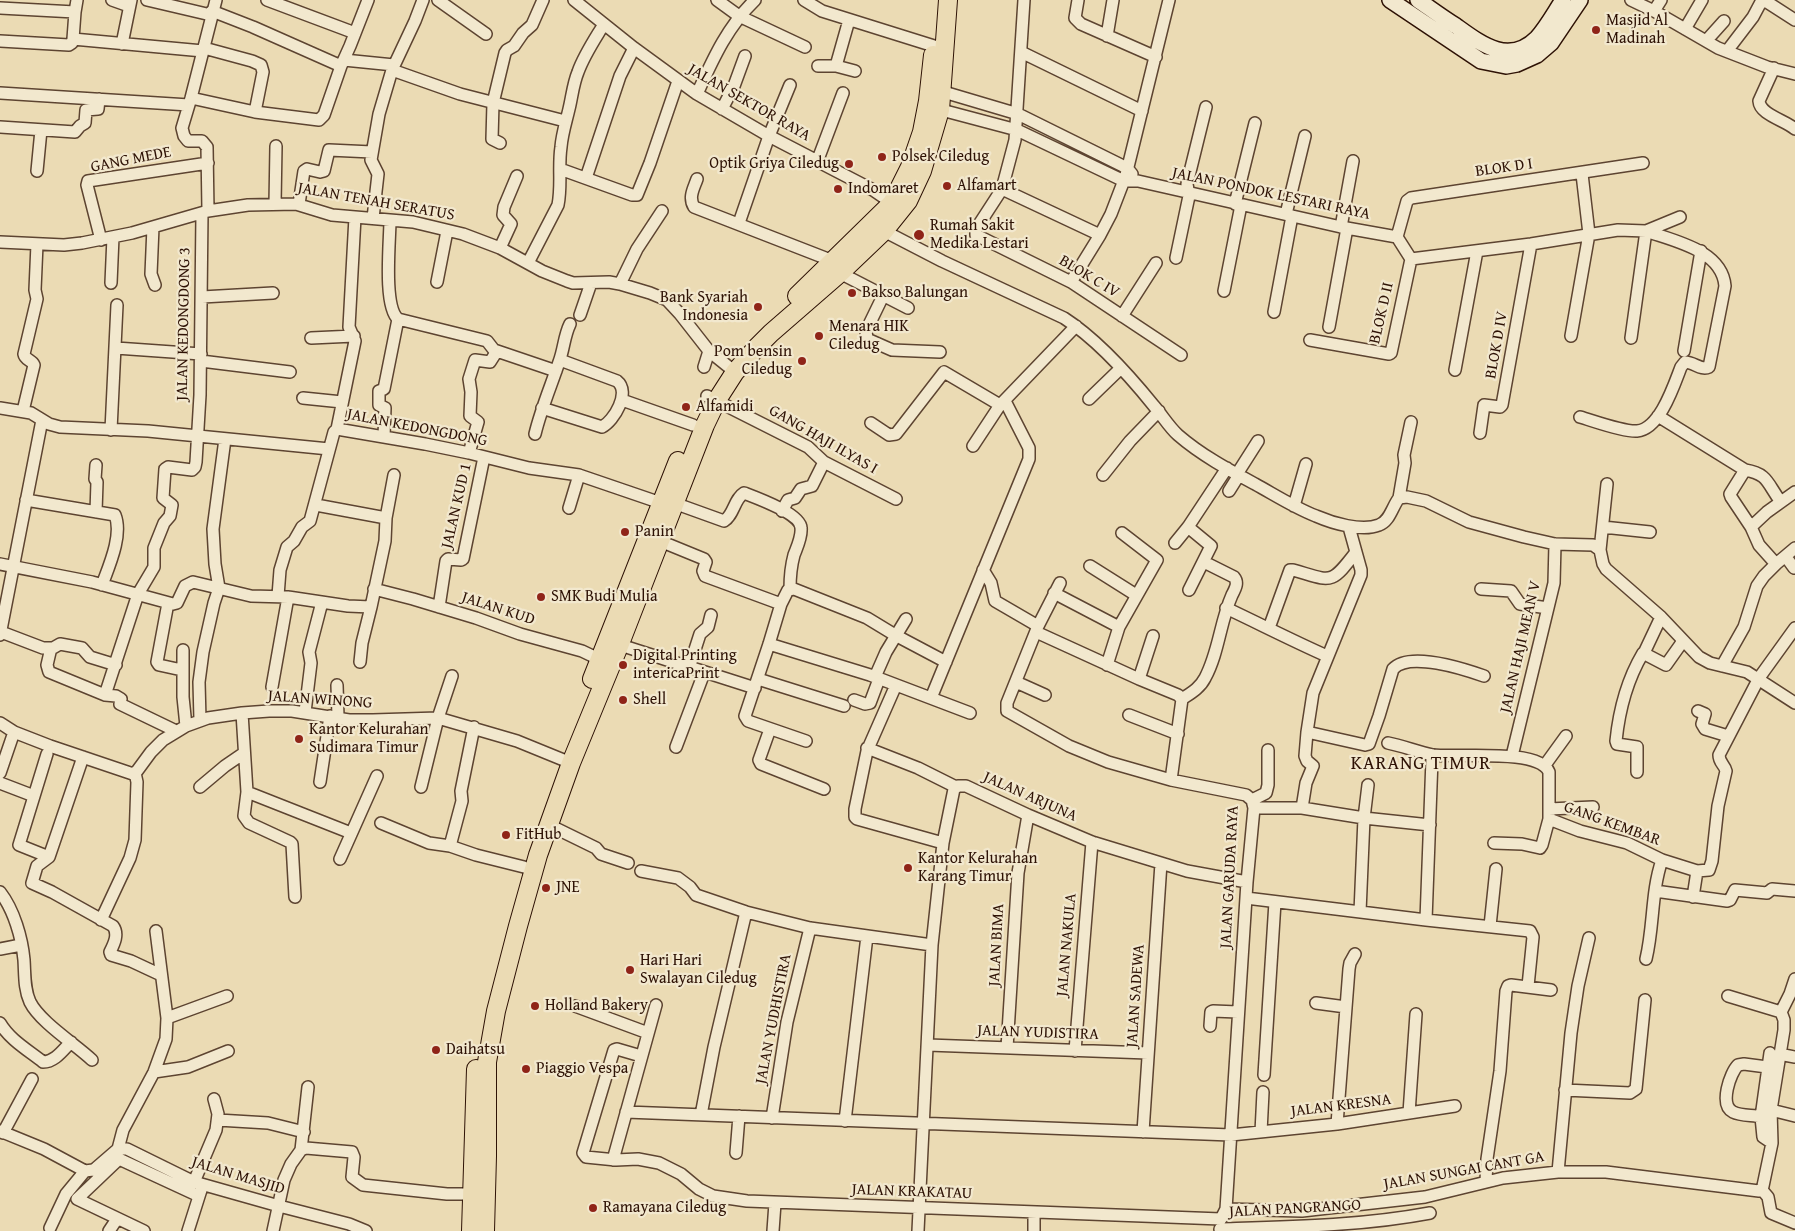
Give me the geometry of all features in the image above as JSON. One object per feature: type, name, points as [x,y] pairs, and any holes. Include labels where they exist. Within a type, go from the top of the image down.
[{"type":"main road","points":[[935,90],[934,46],[937,0]]},
{"type":"main road","points":[[837,267],[884,230],[908,201],[922,171],[948,0]]},
{"type":"main road","points":[[472,1231],[478,1038],[498,955],[524,867],[634,590],[667,503],[693,425],[731,370],[837,267],[892,203],[910,167],[922,132],[933,108]]},
{"type":"main road","points":[[634,590],[660,541],[667,503],[706,424],[712,398]]},
{"type":"main road","points":[[485,1231],[487,1062],[490,1041],[518,926],[538,855],[549,825],[565,761]]},
{"type":"street","points":[[0,41],[66,45],[72,43],[77,0]]},
{"type":"street","points":[[112,0],[130,3],[122,44]]},
{"type":"street","points":[[147,0],[213,9],[342,63],[393,67],[460,94],[565,121]]},
{"type":"street","points":[[267,0],[354,33]]},
{"type":"street","points":[[373,218],[378,174],[371,162],[379,114],[393,67],[415,21],[422,0]]},
{"type":"street","points":[[438,0],[486,34]]},
{"type":"street","points":[[500,143],[492,139],[493,102],[507,50],[514,46],[523,33],[530,28],[543,0]]},
{"type":"street","name":"JALAN SEKTOR RAYA","points":[[574,0],[678,81],[722,110],[873,190],[892,203]]},
{"type":"street","points":[[717,0],[739,16],[806,47]]},
{"type":"street","points":[[697,94],[720,46],[739,16],[755,0]]},
{"type":"street","points":[[804,0],[822,11],[934,46]]},
{"type":"street","points":[[1024,0],[1017,130],[1002,189],[1100,235]]},
{"type":"street","points":[[1078,0],[1075,15],[1081,24],[1156,57]]},
{"type":"street","points":[[1107,36],[1113,0]]},
{"type":"street","points":[[1071,282],[1100,235],[1111,214],[1124,181],[1169,0]]},
{"type":"street","points":[[1390,0],[1481,60],[1506,66],[1537,56],[1551,42],[1580,0]]},
{"type":"street","points":[[1418,0],[1483,46],[1496,51],[1511,51],[1526,47],[1537,37],[1563,0]]},
{"type":"street","points":[[1631,0],[1727,51],[1795,74]]},
{"type":"street","points":[[1654,11],[1661,0]]},
{"type":"street","points":[[1685,29],[1702,0]]},
{"type":"street","points":[[0,93],[99,99],[190,101],[319,120],[324,115],[365,1]]},
{"type":"street","points":[[1727,51],[1753,17],[1761,2],[1767,2],[1795,20]]},
{"type":"street","points":[[0,8],[75,12]]},
{"type":"street","points":[[190,101],[213,9]]},
{"type":"street","points":[[836,66],[850,20]]},
{"type":"street","points":[[1706,41],[1724,21]]},
{"type":"street","points":[[528,263],[558,205],[560,194],[559,160],[565,121],[578,71],[604,24]]},
{"type":"street","points":[[73,39],[203,50],[252,61],[260,65],[263,72],[256,112]]},
{"type":"street","points":[[586,178],[620,76],[634,48]]},
{"type":"street","points":[[1021,52],[1142,111]]},
{"type":"street","points":[[722,110],[734,86],[745,56]]},
{"type":"street","points":[[818,66],[836,66],[855,71]]},
{"type":"street","points":[[1774,68],[1759,104],[1763,109],[1790,124],[1795,129]]},
{"type":"street","points":[[560,169],[632,196],[637,195],[648,171],[678,81]]},
{"type":"street","points":[[739,223],[769,136],[790,85]]},
{"type":"street","points":[[935,90],[1018,114],[1128,169],[1138,181]]},
{"type":"street","points":[[817,162],[843,93]]},
{"type":"street","points":[[0,127],[75,132],[85,123],[86,110],[98,110],[99,99]]},
{"type":"street","name":"JALAN KEDONGDONG 3","points":[[138,594],[154,567],[154,548],[164,523],[170,514],[172,504],[163,498],[165,469],[168,467],[194,469],[196,462],[208,163],[205,142],[188,141],[182,132],[190,101]]},
{"type":"street","points":[[1176,258],[1189,196],[1186,184],[1206,107]]},
{"type":"street","name":"JALAN PONDOK LESTARI RAYA","points":[[933,108],[1017,130],[1124,181],[1138,181],[1344,228],[1397,237]]},
{"type":"street","points":[[1224,291],[1238,204],[1255,123]]},
{"type":"street","points":[[37,171],[42,130]]},
{"type":"street","points":[[1274,312],[1289,215],[1305,136]]},
{"type":"street","points":[[275,204],[276,146]]},
{"type":"street","points":[[300,204],[304,172],[307,170],[324,171],[329,150],[372,152]]},
{"type":"street","points":[[1329,327],[1353,161]]},
{"type":"street","name":"GANG MEDE","points":[[101,240],[87,185],[88,181],[208,163]]},
{"type":"street","name":"BLOK D I","points":[[1397,237],[1407,202],[1412,198],[1582,174],[1643,163]]},
{"type":"street","points":[[1571,336],[1589,234],[1582,174]]},
{"type":"street","points":[[500,248],[511,224],[503,215],[503,209],[516,176]]},
{"type":"street","points":[[697,179],[691,195],[694,207],[739,223],[837,267],[883,296],[908,308]]},
{"type":"street","name":"BLOK C IV","points":[[1002,189],[976,229],[976,235],[1071,282],[1181,355]]},
{"type":"street","name":"JALAN TENAH SERATUS","points":[[0,242],[64,245],[101,240],[205,212],[275,204],[300,204],[332,215],[413,222],[486,242],[573,283],[620,284],[650,292],[667,300],[709,351],[731,370]]},
{"type":"street","points":[[620,284],[638,249],[662,211]]},
{"type":"street","points":[[337,429],[356,341],[348,325],[355,217]]},
{"type":"street","points":[[1646,232],[1680,217]]},
{"type":"street","points":[[390,220],[390,295],[392,311],[398,319],[488,341],[493,349],[497,351],[618,381],[622,386],[622,400],[608,423],[602,427],[542,408]]},
{"type":"street","points":[[153,227],[151,274],[154,284]]},
{"type":"street","points":[[436,282],[447,230]]},
{"type":"street","points":[[884,230],[942,261],[1064,318],[1076,326],[1121,368],[1177,434],[1234,472],[1316,517],[1349,527],[1380,525],[1392,512],[1398,498],[1411,422]]},
{"type":"street","points":[[1397,237],[1411,259],[1531,244],[1618,230],[1646,232],[1701,251],[1710,258],[1721,273],[1725,286],[1710,366],[1706,369],[1690,362],[1685,362],[1667,404],[1658,416],[1639,431],[1630,431],[1580,417]]},
{"type":"street","points":[[1631,338],[1646,232]]},
{"type":"street","points":[[111,283],[113,237]]},
{"type":"street","points":[[23,411],[34,366],[24,354],[37,301],[35,290],[37,244]]},
{"type":"street","name":"BLOK D IV","points":[[1480,433],[1484,405],[1500,407],[1502,405],[1531,244]]},
{"type":"street","points":[[1454,370],[1477,251]]},
{"type":"street","points":[[1684,351],[1701,251]]},
{"type":"street","name":"BLOK D II","points":[[1310,340],[1386,355],[1391,353],[1411,259]]},
{"type":"street","points":[[1122,316],[1156,263]]},
{"type":"street","points":[[580,315],[591,283]]},
{"type":"street","points":[[202,296],[273,293]]},
{"type":"street","points":[[883,296],[866,331],[866,339],[892,350],[940,352]]},
{"type":"street","points":[[111,430],[118,305]]},
{"type":"street","points":[[384,437],[385,408],[378,405],[379,391],[384,388],[398,319]]},
{"type":"street","points":[[535,434],[570,324]]},
{"type":"street","points":[[972,446],[1003,403],[1076,326]]},
{"type":"street","points":[[311,338],[354,336]]},
{"type":"street","points":[[116,348],[201,358],[290,372]]},
{"type":"street","points":[[469,453],[478,422],[470,416],[471,392],[469,378],[475,360],[490,362],[497,351]]},
{"type":"street","points":[[704,367],[709,351]]},
{"type":"street","points":[[1089,399],[1121,368]]},
{"type":"street","points":[[871,423],[889,435],[896,434],[944,372],[1003,403],[1029,448],[1029,459],[931,698]]},
{"type":"street","points":[[303,398],[342,402]]},
{"type":"street","name":"GANG HAJI ILYAS I","points":[[712,398],[808,447],[824,462],[896,499]]},
{"type":"street","points":[[622,400],[693,425]]},
{"type":"street","points":[[0,408],[23,411],[53,426],[60,427],[198,435],[329,449]]},
{"type":"street","points":[[1103,475],[1130,441],[1159,411]]},
{"type":"street","points":[[1658,416],[1745,470],[1758,472],[1765,477],[1781,502]]},
{"type":"street","points":[[42,420],[1,630],[36,646],[51,648],[60,644],[82,648],[90,656],[116,665]]},
{"type":"street","name":"JALAN KEDONGDONG","points":[[272,687],[283,597],[280,570],[288,547],[302,527],[309,523],[316,505],[334,432],[337,429],[469,453],[529,468],[579,476],[724,521],[728,519],[740,495],[744,492],[782,510]]},
{"type":"street","points":[[200,720],[200,682],[203,652],[219,588],[215,564],[213,529],[225,439]]},
{"type":"street","points":[[1175,543],[1258,441]]},
{"type":"street","name":"JALAN KUD 1","points":[[439,607],[446,561],[448,559],[463,559],[484,457]]},
{"type":"street","points":[[806,742],[745,719],[745,716],[781,604],[786,592],[790,589],[792,565],[801,528],[797,520],[782,510],[788,500],[796,497],[801,489],[812,486],[824,462]]},
{"type":"street","points":[[1294,506],[1306,464]]},
{"type":"street","points":[[96,465],[96,512]]},
{"type":"street","points":[[1745,470],[1730,494],[1739,507],[1742,516],[1751,527],[1763,551],[1794,568]]},
{"type":"street","points":[[1229,491],[1234,472]]},
{"type":"street","points":[[360,662],[362,643],[385,541],[386,518],[394,474]]},
{"type":"street","points":[[569,508],[579,476]]},
{"type":"street","points":[[1607,484],[1600,550],[1606,569],[1661,617],[1698,658],[1710,663],[1747,672],[1757,682],[1795,704]]},
{"type":"street","points":[[1751,527],[1795,492]]},
{"type":"street","points":[[1398,498],[1407,497],[1426,501],[1469,522],[1555,544],[1593,545],[1600,550]]},
{"type":"street","points":[[26,500],[115,515],[117,526],[112,558],[102,585]]},
{"type":"street","points":[[316,505],[386,518]]},
{"type":"street","points":[[1188,527],[1211,546],[1189,590]]},
{"type":"street","points":[[1302,808],[1306,784],[1313,766],[1307,761],[1305,756],[1313,692],[1362,570],[1349,527]]},
{"type":"street","points":[[1603,527],[1650,532]]},
{"type":"street","points":[[1107,665],[1119,627],[1157,560],[1122,533]]},
{"type":"street","points":[[660,541],[704,559],[706,562],[703,572],[704,576],[781,604]]},
{"type":"street","name":"JALAN HAJI MEAN V","points":[[1512,756],[1554,583],[1555,544]]},
{"type":"street","points":[[1722,666],[1744,627],[1757,586],[1764,576],[1795,548]]},
{"type":"street","points":[[1269,628],[1290,570],[1320,578],[1328,578],[1340,574],[1356,552]]},
{"type":"street","points":[[1171,780],[1182,699],[1197,689],[1205,678],[1213,661],[1226,608],[1236,586],[1234,577],[1204,562]]},
{"type":"street","points":[[0,564],[102,585],[168,603],[177,603],[181,591],[192,582],[251,596],[283,597],[371,607]]},
{"type":"street","points":[[1090,566],[1136,595]]},
{"type":"street","points":[[983,570],[991,583],[995,601],[1037,629],[1107,665],[1178,695],[1182,699]]},
{"type":"street","name":"JALAN GARUDA RAYA","points":[[1060,583],[1037,629],[1006,706],[1009,712],[1086,754],[1171,780],[1246,796],[1253,804],[1230,1135],[1222,1219]]},
{"type":"street","points":[[790,589],[868,618],[895,635],[946,662]]},
{"type":"street","points":[[1481,589],[1511,591],[1520,604],[1548,608]]},
{"type":"street","name":"JALAN KUD","points":[[374,590],[439,607],[520,634],[582,651],[605,662]]},
{"type":"street","points":[[1054,593],[1119,627]]},
{"type":"street","points":[[105,695],[138,594]]},
{"type":"street","points":[[304,712],[311,664],[309,652],[322,602]]},
{"type":"street","points":[[168,603],[157,663],[182,670]]},
{"type":"street","points":[[1226,608],[1269,628],[1284,638],[1327,656]]},
{"type":"street","points":[[689,668],[700,634],[708,627],[711,615]]},
{"type":"street","points":[[1637,772],[1637,747],[1617,744],[1616,741],[1628,684],[1661,617]]},
{"type":"street","points":[[613,643],[704,673],[849,703],[865,704],[870,703],[877,678],[895,635],[906,619]]},
{"type":"street","points":[[1698,711],[1705,714],[1702,724],[1706,729],[1728,736],[1757,682],[1795,628]]},
{"type":"street","points":[[1139,679],[1153,636]]},
{"type":"street","points":[[1644,653],[1666,665],[1683,641]]},
{"type":"street","points":[[769,644],[877,678],[970,713]]},
{"type":"street","points":[[51,648],[47,665],[49,672],[105,695],[121,698],[120,704],[181,728],[183,650]]},
{"type":"street","points":[[1307,732],[1365,745],[1369,744],[1380,716],[1395,666],[1416,662],[1434,662],[1448,664],[1484,676]]},
{"type":"street","points":[[676,747],[704,673]]},
{"type":"street","points":[[421,787],[438,718],[452,676]]},
{"type":"street","points":[[1016,682],[1045,695]]},
{"type":"street","points":[[320,782],[334,717],[338,685]]},
{"type":"street","points":[[896,685],[868,748],[855,808],[856,818],[943,843]]},
{"type":"street","name":"JALAN WINONG","points":[[134,773],[163,740],[181,728],[200,720],[242,713],[304,712],[349,720],[388,721],[438,718],[518,741],[565,761]]},
{"type":"street","points":[[242,713],[247,792],[244,816],[246,820],[292,844],[295,897]]},
{"type":"street","points":[[1130,715],[1178,734]]},
{"type":"street","points":[[0,723],[14,732],[131,774],[134,773],[137,782],[135,840],[130,858],[101,920]]},
{"type":"street","points":[[450,846],[462,801],[461,791],[474,727]]},
{"type":"street","points":[[770,729],[759,760],[761,764],[824,789]]},
{"type":"street","points":[[0,773],[14,732]]},
{"type":"street","points":[[1388,743],[1434,755],[1512,756],[1545,765],[1566,736]]},
{"type":"street","name":"GANG KEMBAR","points":[[1545,765],[1549,772],[1549,814],[1580,831],[1627,843],[1662,860],[1697,871],[1709,870],[1712,861],[1718,806],[1726,771],[1719,755],[1728,736]]},
{"type":"street","points":[[868,748],[918,768],[956,787]]},
{"type":"street","points":[[1253,804],[1266,793],[1268,784],[1268,750]]},
{"type":"street","points":[[200,787],[244,753]]},
{"type":"street","points":[[47,754],[19,845],[49,858]]},
{"type":"street","points":[[1426,920],[1432,759],[1434,755]]},
{"type":"street","points":[[83,757],[49,858],[37,866],[32,880],[33,884],[52,892],[113,926],[116,930],[110,954],[131,961],[161,975]]},
{"type":"street","points":[[340,859],[377,776]]},
{"type":"street","points":[[0,783],[34,796]]},
{"type":"street","points":[[1360,912],[1364,818],[1368,785]]},
{"type":"street","name":"JALAN ARJUNA","points":[[918,1231],[932,945],[943,843],[953,793],[956,787],[966,786],[1028,816],[1092,842],[1188,871],[1247,882]]},
{"type":"street","points":[[247,792],[351,833]]},
{"type":"street","points":[[1253,804],[1302,808],[1364,818],[1430,825]]},
{"type":"street","points":[[1494,843],[1522,844],[1540,848],[1549,814],[1593,807]]},
{"type":"street","name":"JALAN BIMA","points":[[1007,1048],[1018,873],[1028,816]]},
{"type":"street","points":[[381,823],[429,843],[450,846],[476,855],[524,867]]},
{"type":"street","points":[[549,825],[596,848],[601,854],[628,863]]},
{"type":"street","name":"JALAN NAKULA","points":[[1075,1050],[1092,842]]},
{"type":"street","points":[[1646,959],[1651,938],[1658,872],[1662,860]]},
{"type":"street","name":"JALAN SADEWA","points":[[1142,1132],[1162,863]]},
{"type":"street","points":[[1490,926],[1496,869]]},
{"type":"street","points":[[641,871],[678,878],[690,887],[696,895],[746,912],[810,928],[932,945]]},
{"type":"street","points":[[1694,897],[1697,871]]},
{"type":"street","points":[[1655,891],[1727,901],[1735,890],[1768,894],[1772,889],[1795,891]]},
{"type":"street","points":[[0,892],[12,911],[21,945],[25,984],[30,1002],[42,1017],[92,1060]]},
{"type":"street","points":[[1246,898],[1530,931],[1533,933],[1528,986]]},
{"type":"street","points":[[1264,1075],[1275,902]]},
{"type":"street","points":[[701,1115],[714,1047],[746,912]]},
{"type":"street","name":"JALAN YUDHISTIRA","points":[[772,1118],[787,1022],[810,928]]},
{"type":"street","points":[[32,1079],[2,1132],[29,1142],[85,1171],[93,1170],[118,1149],[123,1130],[154,1072],[166,1039],[166,1018],[156,931]]},
{"type":"street","points":[[845,1121],[867,936]]},
{"type":"street","points":[[1558,1172],[1571,1032],[1578,986],[1589,938]]},
{"type":"street","points":[[0,949],[21,945]]},
{"type":"street","points":[[1337,1124],[1348,969],[1356,954]]},
{"type":"street","points":[[1780,1012],[1790,994],[1795,979]]},
{"type":"street","points":[[1486,1181],[1487,1159],[1500,1071],[1508,986],[1528,986],[1551,990]]},
{"type":"street","points":[[166,1018],[227,996]]},
{"type":"street","points":[[1728,996],[1780,1012],[1784,1020],[1784,1030],[1768,1067],[1766,1114],[1772,1142],[1762,1190],[1768,1197],[1771,1213],[1795,1223]]},
{"type":"street","points":[[1565,1090],[1630,1093],[1636,1089],[1645,1000]]},
{"type":"street","points":[[1316,1003],[1346,1007]]},
{"type":"street","points":[[613,1160],[656,1005]]},
{"type":"street","points":[[575,1006],[648,1033]]},
{"type":"street","points":[[1210,1026],[1211,1012],[1213,1011],[1238,1012]]},
{"type":"street","points":[[1409,1113],[1416,1014]]},
{"type":"street","points":[[2,1030],[42,1062],[54,1059],[71,1042]]},
{"type":"street","name":"JALAN YUDISTIRA","points":[[928,1045],[1148,1053]]},
{"type":"street","name":"JALAN KRAKATAU","points":[[641,1056],[617,1049],[614,1050],[583,1153],[586,1157],[613,1160],[638,1159],[659,1163],[681,1174],[699,1189],[713,1196],[730,1200],[775,1203],[1222,1219]]},
{"type":"street","points":[[154,1072],[188,1067],[228,1051]]},
{"type":"street","points":[[1775,1054],[1795,1057]]},
{"type":"street","points":[[1766,1114],[1775,1054]]},
{"type":"street","points":[[1768,1067],[1738,1065],[1730,1076],[1727,1096],[1729,1107],[1731,1110],[1795,1116]]},
{"type":"street","points":[[272,1231],[284,1180],[301,1150],[308,1086]]},
{"type":"street","points":[[1260,1132],[1263,1092]]},
{"type":"street","points":[[188,1231],[199,1196],[198,1182],[218,1120],[214,1099]]},
{"type":"street","name":"JALAN KRESNA","points":[[626,1112],[1230,1135],[1337,1124],[1455,1106]]},
{"type":"street","points":[[736,1153],[739,1116]]},
{"type":"street","points":[[218,1120],[268,1123],[304,1132]]},
{"type":"street","points":[[301,1150],[306,1148],[352,1152],[354,1157],[352,1177],[363,1186],[447,1194],[472,1194]]},
{"type":"street","name":"JALAN MASJID","points":[[118,1149],[140,1155],[198,1182],[339,1226],[366,1231]]},
{"type":"street","points":[[144,1231],[77,1199],[119,1159],[199,1196]]},
{"type":"street","points":[[50,1228],[66,1194],[85,1171]]},
{"type":"street","name":"JALAN SUNGAI CANT GA","points":[[1222,1219],[1425,1197],[1486,1181],[1558,1172],[1606,1172],[1747,1191],[1762,1190]]},
{"type":"street","points":[[773,1231],[775,1203]]},
{"type":"street","points":[[1034,1212],[1034,1231]]},
{"type":"street","name":"JALAN PANGRANGO","points":[[1222,1219],[1296,1229],[1430,1213]]},
{"type":"street","points":[[1396,1218],[1397,1231]]},
{"type":"street","points":[[109,1231],[117,1219]]},
{"type":"street","points":[[1780,1231],[1783,1219]]},
{"type":"place","name":"Masjid Al Madinah","points":[[1596,30]]},
{"type":"place","name":"Polsek Ciledug","points":[[882,157]]},
{"type":"place","name":"Optik Griya Ciledug","points":[[849,164]]},
{"type":"place","name":"Alfamart","points":[[947,186]]},
{"type":"place","name":"Indomaret","points":[[838,189]]},
{"type":"place","name":"Rumah Sakit Medika Lestari","points":[[919,235]]},
{"type":"place","name":"Bakso Balungan","points":[[852,293]]},
{"type":"place","name":"Bank Syariah Indonesia","points":[[758,307]]},
{"type":"place","name":"Menara HIK Ciledug","points":[[819,336]]},
{"type":"place","name":"Pom bensin Ciledug","points":[[802,361]]},
{"type":"place","name":"Alfamidi","points":[[686,407]]},
{"type":"place","name":"Panin","points":[[625,532]]},
{"type":"place","name":"SMK Budi Mulia","points":[[541,597]]},
{"type":"place","name":"Digital Printing intericaPrint","points":[[623,665]]},
{"type":"place","name":"Shell","points":[[623,700]]},
{"type":"place","name":"Kantor Kelurahan Sudimara Timur","points":[[299,739]]},
{"type":"place","name":"FitHub","points":[[506,835]]},
{"type":"place","name":"Kantor Kelurahan Karang Timur","points":[[908,868]]},
{"type":"place","name":"JNE","points":[[546,888]]},
{"type":"place","name":"Hari Hari Swalayan Ciledug","points":[[630,970]]},
{"type":"place","name":"Holland Bakery","points":[[535,1006]]},
{"type":"place","name":"Daihatsu","points":[[436,1050]]},
{"type":"place","name":"Piaggio Vespa","points":[[526,1069]]},
{"type":"place","name":"Ramayana Ciledug","points":[[593,1208]]},
{"type":"district","name":"KARANG TIMUR","points":[[1421,764]]}]
